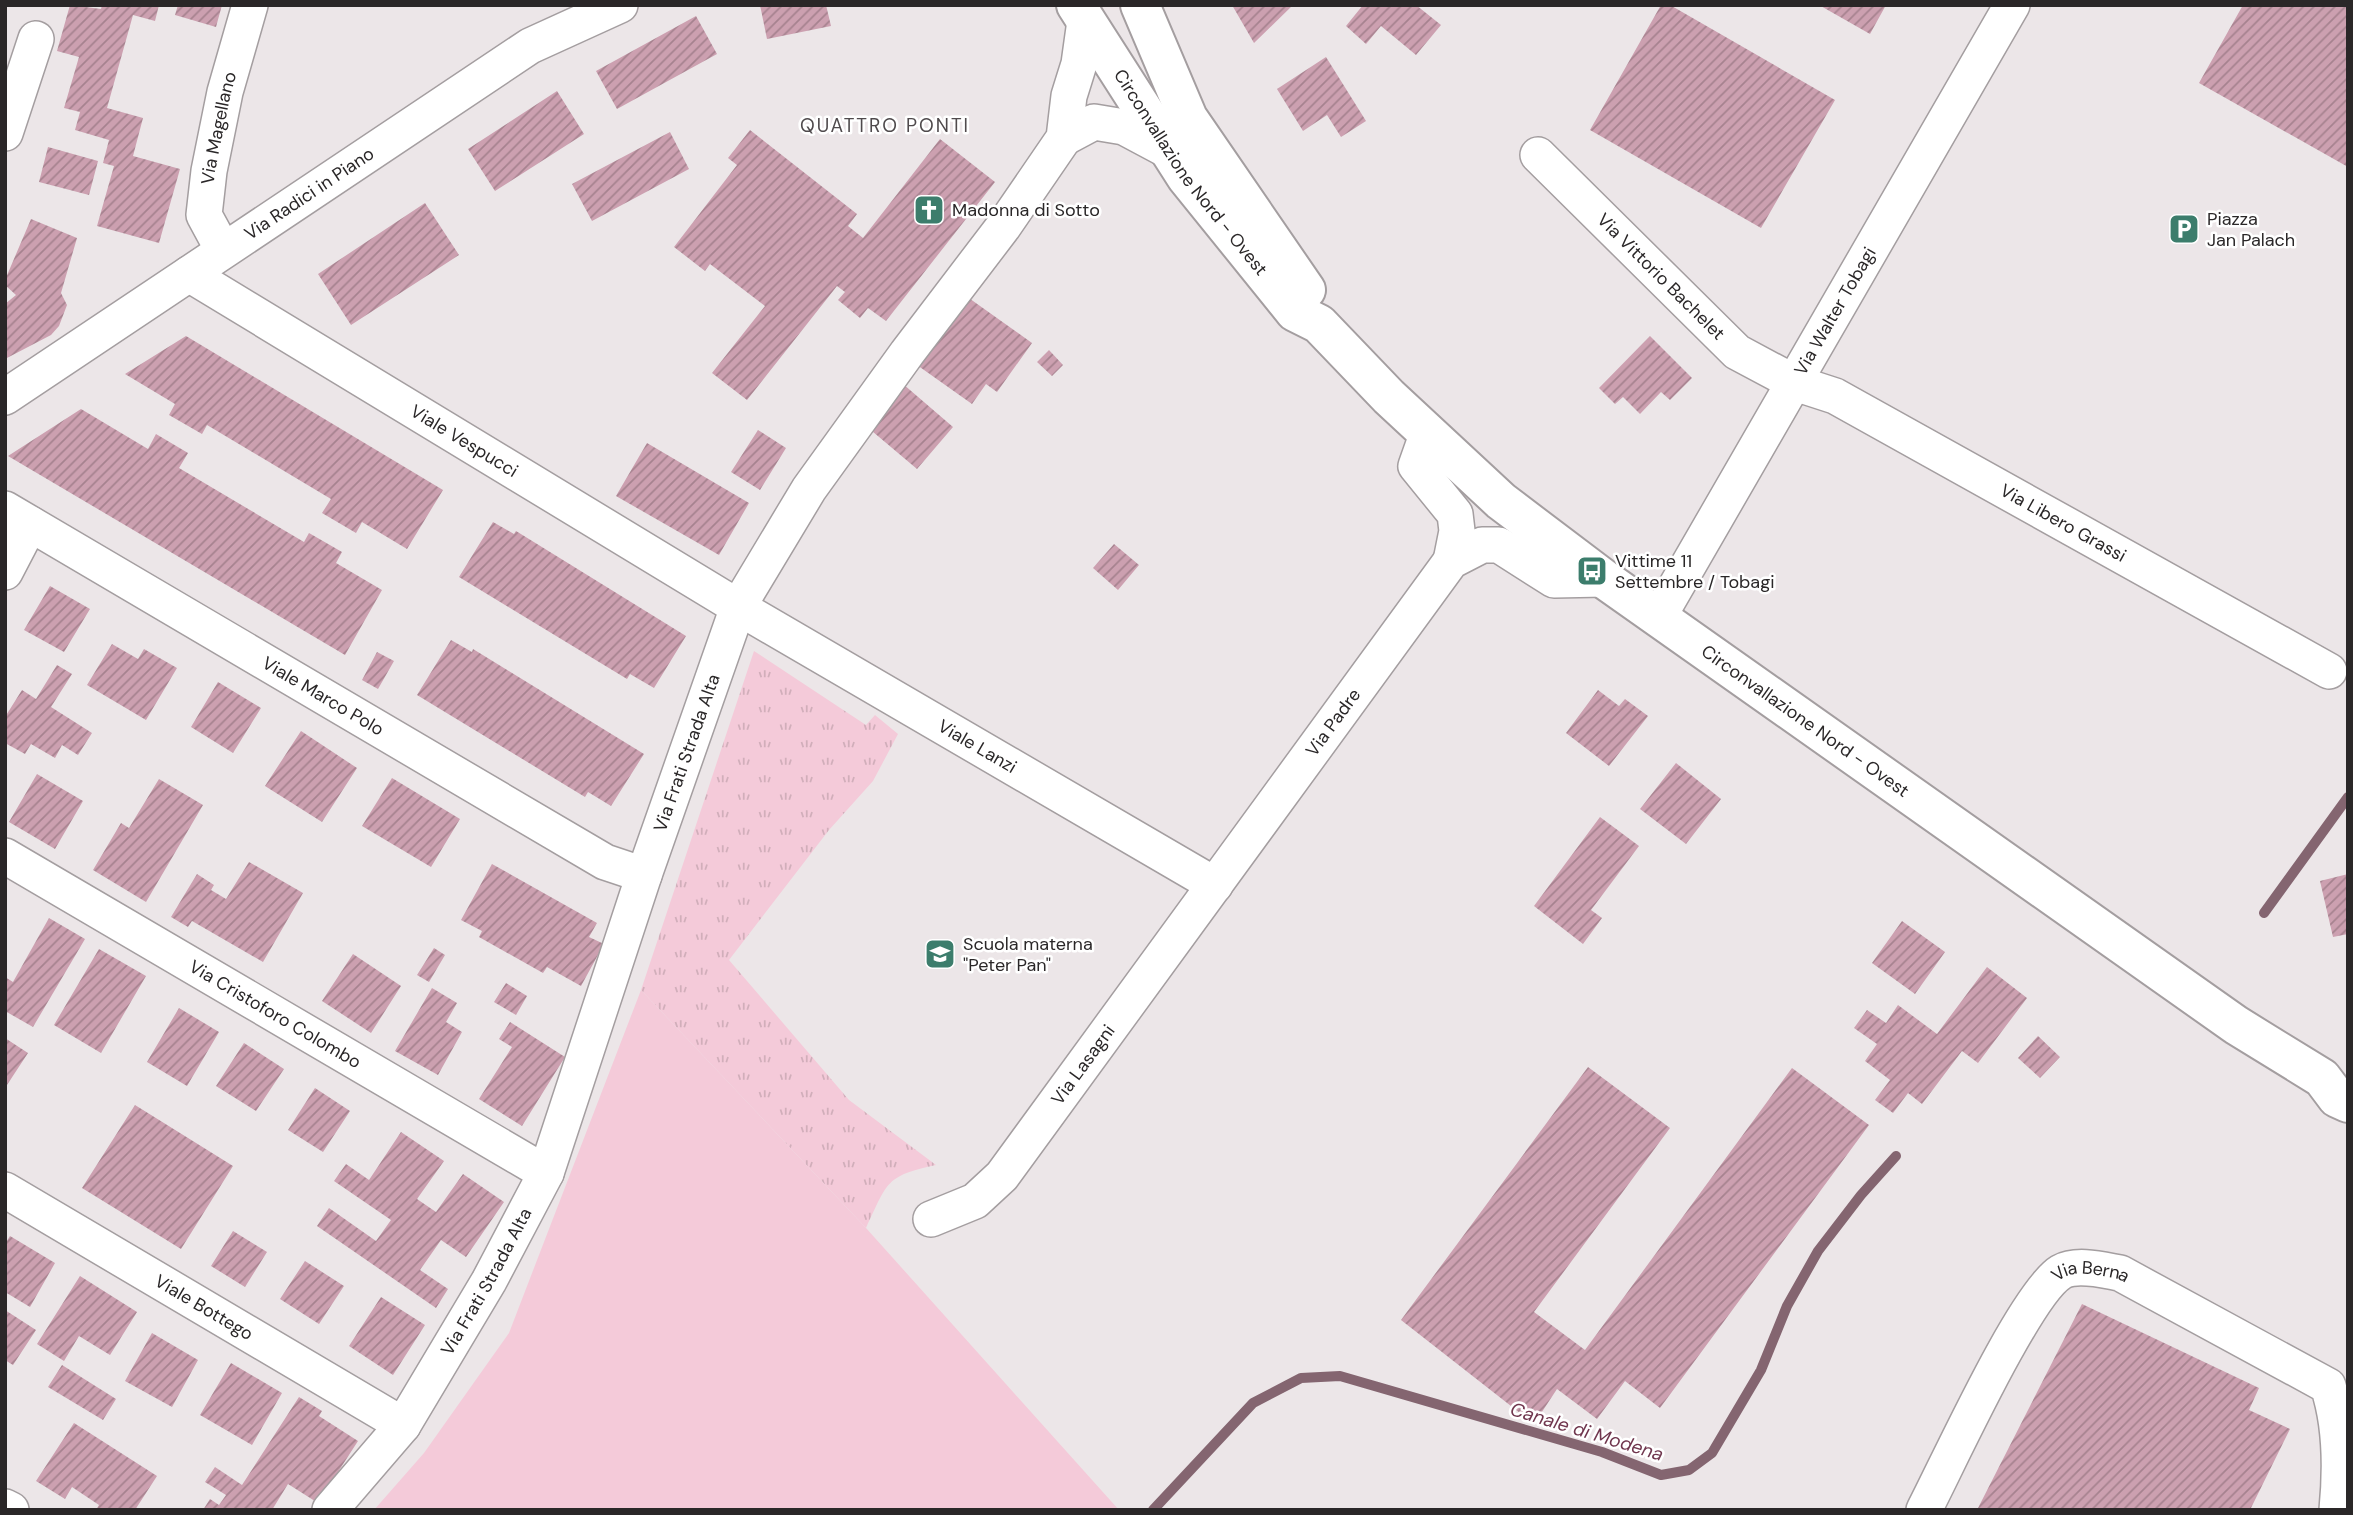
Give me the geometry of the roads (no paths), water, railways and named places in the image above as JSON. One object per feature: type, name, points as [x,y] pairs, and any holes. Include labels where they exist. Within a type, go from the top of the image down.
[{"type":"main road","name":"Circonvallazione Nord - Ovest","points":[[1140,5],[1188,118],[1315,303],[1320,324]]},
{"type":"main road","name":"Circonvallazione Nord - Ovest","points":[[1081,13],[1186,177],[1295,312],[1320,324],[1339,347],[1501,501],[1604,579],[2236,1025],[2339,1087]]},
{"type":"street","name":"Via Magellano","points":[[223,250],[204,215],[209,171],[225,92],[250,5]]},
{"type":"street","name":"Via Radici in Piano","points":[[5,397],[530,46],[620,5]]},
{"type":"street","name":"Via Walter Tobagi","points":[[1659,616],[2012,5]]},
{"type":"street","name":"Via Frati Strada Alta","points":[[330,1510],[403,1425],[489,1281],[546,1173],[644,875],[738,607],[809,489],[906,353],[1003,227],[1064,138],[1069,96],[1079,64],[1081,13]]},
{"type":"street","points":[[5,133],[36,39]]},
{"type":"street","points":[[1064,138],[1094,121],[1124,127],[1169,151]]},
{"type":"street","name":"Via Vittorio Bachelet","points":[[1538,155],[1737,352],[1795,383]]},
{"type":"street","name":"Viale Vespucci","points":[[189,274],[738,607]]},
{"type":"street","name":"Via Libero Grassi","points":[[1795,383],[1835,396],[2329,671]]},
{"type":"street","name":"Via Padre","points":[[1215,885],[1451,561],[1457,531],[1455,513],[1416,466],[1428,432]]},
{"type":"street","points":[[5,572],[18,517]]},
{"type":"street","name":"Viale Marco Polo","points":[[18,517],[605,862],[644,875]]},
{"type":"street","name":"Via Padre","points":[[1451,561],[1482,545],[1499,545],[1554,580],[1604,579]]},
{"type":"street","name":"Viale Lanzi","points":[[738,607],[1215,885]]},
{"type":"street","name":"Via Cristoforo Colombo","points":[[5,856],[546,1173]]},
{"type":"street","name":"Via Lasagni","points":[[931,1219],[975,1201],[1002,1176],[1215,885]]},
{"type":"street","name":"Viale Bottego","points":[[5,1190],[403,1425]]},
{"type":"street","name":"Via Berna","points":[[1924,1510],[2045,1284],[2064,1270],[2087,1268],[2120,1273],[2328,1385],[2335,1408],[2340,1478],[2337,1510]]},
{"type":"street","points":[[5,1507],[10,1510]]},
{"type":"waterway","name":"Canale di Modena","points":[[2264,913],[2348,797]]},
{"type":"waterway","name":"Canale di Modena","points":[[1153,1510],[1253,1403],[1301,1378],[1340,1376],[1602,1452],[1661,1475],[1689,1470],[1712,1453],[1761,1370],[1787,1306],[1818,1251],[1861,1195],[1896,1156]]},
{"type":"place","name":"Madonna di Sotto","points":[[929,210]]},
{"type":"place","name":"Piazza Jan Palach","points":[[2184,229]]},
{"type":"place","name":"Vittime 11 Settembre / Tobagi","points":[[1592,571]]},
{"type":"place","name":"Scuola materna \"Peter Pan\"","points":[[940,954]]},
{"type":"district","name":"QUATTRO PONTI","points":[[885,125]]}]
